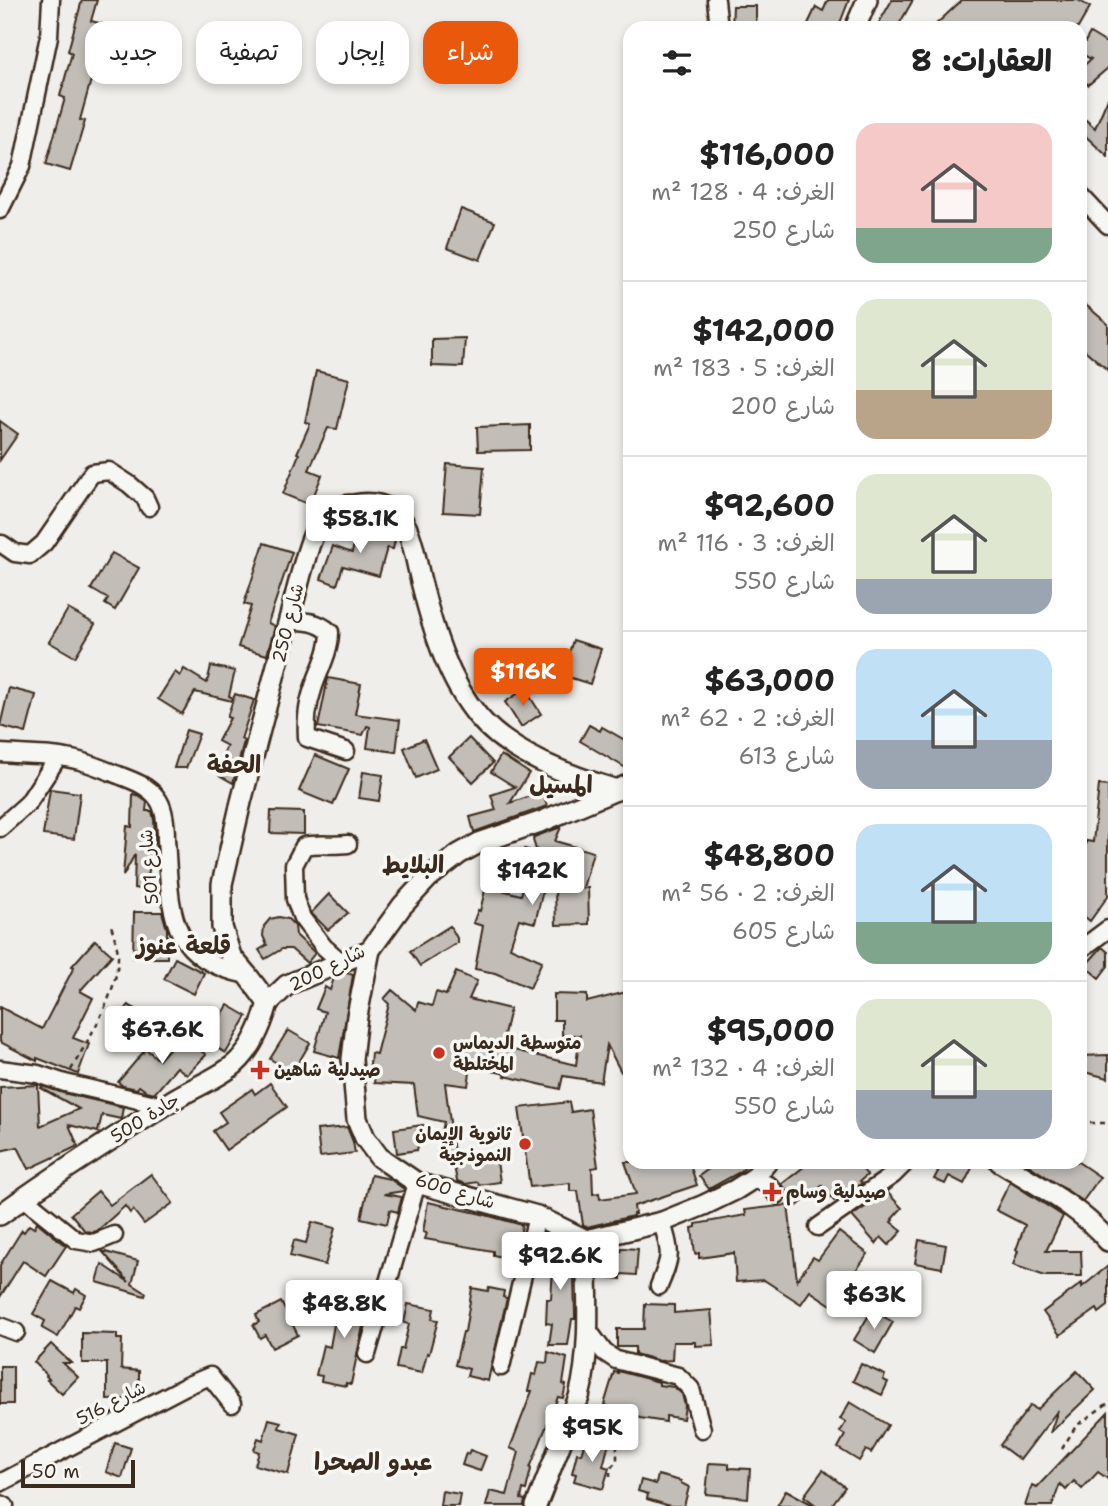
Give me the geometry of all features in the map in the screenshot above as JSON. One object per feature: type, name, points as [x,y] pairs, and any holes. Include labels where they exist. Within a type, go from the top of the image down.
[{"type":"main road","points":[[858,21],[867,0]]},
{"type":"main road","name":"شارع 250","points":[[268,1003],[231,956],[222,927],[222,884],[301,574],[320,521],[339,507],[368,502],[390,509],[403,522],[410,538],[429,614],[457,684],[478,716],[496,735],[545,764],[623,787]]},
{"type":"main road","name":"شارع 200","points":[[268,1003],[287,985],[370,950],[402,906],[428,878],[459,854],[623,787]]},
{"type":"main road","name":"شارع 600","points":[[370,950],[352,1059],[357,1119],[365,1138],[379,1157],[417,1183],[537,1216],[586,1240]]},
{"type":"main road","name":"جادة 500","points":[[0,1215],[78,1160],[236,1063],[263,1024],[268,1003]]},
{"type":"main road","points":[[536,1506],[579,1398],[587,1362],[586,1240],[662,1222],[704,1205],[735,1190],[754,1178],[761,1169]]},
{"type":"main road","points":[[1011,1169],[1073,1210],[1108,1241]]},
{"type":"street","points":[[0,210],[22,166],[49,36],[51,0]]},
{"type":"street","points":[[716,0],[718,21]]},
{"type":"street","points":[[1087,202],[1108,225]]},
{"type":"street","points":[[0,544],[15,553],[30,555],[44,542],[92,473],[109,471],[145,498],[149,507]]},
{"type":"street","points":[[289,621],[321,624],[330,632],[330,645],[306,715],[307,738],[346,751]]},
{"type":"street","name":"شارع 501","points":[[0,753],[81,761],[141,784],[159,799],[165,821],[170,904],[186,943],[213,964],[227,971],[247,975]]},
{"type":"street","points":[[0,828],[28,803],[58,757]]},
{"type":"street","points":[[341,962],[324,947],[302,918],[295,899],[294,865],[304,846],[348,844]]},
{"type":"street","points":[[1087,945],[1108,929]]},
{"type":"street","points":[[0,1069],[38,1074],[164,1106]]},
{"type":"street","points":[[818,1227],[899,1169]]},
{"type":"street","points":[[754,1178],[770,1186],[778,1195]]},
{"type":"street","points":[[367,1354],[417,1183]]},
{"type":"street","points":[[23,1198],[76,1240],[94,1243],[114,1236]]},
{"type":"street","points":[[501,1367],[537,1216]]},
{"type":"street","points":[[659,1286],[670,1254],[662,1222]]},
{"type":"street","points":[[0,1326],[16,1332]]},
{"type":"street","points":[[588,1330],[604,1352],[616,1360],[678,1376],[691,1389],[702,1429]]},
{"type":"street","name":"شارع 516","points":[[0,1483],[210,1376],[232,1404]]},
{"type":"path","points":[[65,1083],[113,986],[118,953],[110,922]]},
{"type":"path","points":[[1087,1123],[1108,1123]]},
{"type":"path","points":[[579,1398],[591,1415],[614,1437],[617,1444],[617,1460],[610,1469],[610,1476]]},
{"type":"path","points":[[1062,1449],[1076,1426],[1108,1403]]},
{"type":"building","points":[[82,0],[97,0],[91,21],[85,21],[85,84],[90,84],[80,120],[85,121],[70,171],[46,164],[65,98],[60,96],[72,53],[68,51]]},
{"type":"building","points":[[828,0],[849,0],[841,21],[809,21],[816,7],[823,11]]},
{"type":"building","points":[[892,0],[913,0],[901,21],[880,21]]},
{"type":"building","points":[[962,0],[1078,0],[1090,7],[1082,21],[940,21]]},
{"type":"building","points":[[733,6],[756,6],[756,21],[732,21]]},
{"type":"building","points":[[1090,33],[1108,44],[1108,68],[1088,85],[1087,63],[1091,59],[1087,57],[1087,38]]},
{"type":"building","points":[[1108,98],[1108,157],[1087,138],[1087,121],[1095,128]]},
{"type":"building","points":[[461,209],[495,222],[480,260],[447,248]]},
{"type":"building","points":[[1087,306],[1108,324],[1108,370],[1087,352]]},
{"type":"building","points":[[465,338],[463,367],[432,366],[432,339]]},
{"type":"building","points":[[316,371],[349,379],[337,429],[328,428],[309,470],[322,475],[310,505],[283,494],[310,424],[305,422]]},
{"type":"building","points":[[0,421],[18,434],[0,460]]},
{"type":"building","points":[[530,425],[530,450],[478,451],[477,427]]},
{"type":"building","points":[[447,464],[484,467],[480,514],[443,512]]},
{"type":"building","points":[[358,527],[396,536],[393,549],[387,548],[379,576],[343,566],[337,585],[321,579],[333,546],[352,553]]},
{"type":"building","points":[[264,543],[292,552],[268,623],[275,626],[267,655],[238,647],[251,606],[244,604]]},
{"type":"building","points":[[112,553],[139,568],[115,610],[105,604],[108,599],[91,589]]},
{"type":"building","points":[[68,609],[95,624],[75,657],[49,642]]},
{"type":"building","points":[[573,640],[601,649],[590,684],[562,675]]},
{"type":"building","points":[[211,666],[235,671],[229,696],[233,698],[232,701],[195,692],[182,714],[158,699],[175,672],[180,676],[184,669],[207,683]]},
{"type":"building","points":[[328,678],[361,684],[355,714],[400,720],[396,752],[367,748],[370,727],[367,726],[363,735],[318,727]]},
{"type":"building","points":[[9,688],[36,695],[26,733],[0,726]]},
{"type":"building","points":[[525,689],[541,714],[521,727],[505,702]]},
{"type":"building","points":[[235,694],[254,700],[241,739],[244,741],[233,783],[219,775],[228,757],[223,754],[227,746],[218,741],[230,718],[227,717]]},
{"type":"building","points":[[589,725],[600,731],[602,727],[623,739],[623,766],[580,741]]},
{"type":"building","points":[[186,730],[199,734],[186,768],[174,768]]},
{"type":"building","points":[[469,738],[493,763],[473,782],[449,757]]},
{"type":"building","points":[[424,739],[437,769],[416,778],[404,748]]},
{"type":"building","points":[[315,755],[349,769],[333,805],[299,791]]},
{"type":"building","points":[[501,755],[529,773],[510,803],[542,792],[547,806],[474,832],[470,817],[496,810],[491,795],[515,787],[491,772]]},
{"type":"building","points":[[363,772],[383,775],[379,801],[359,798]]},
{"type":"building","points":[[1099,785],[1108,786],[1108,896],[1090,921],[1087,919],[1087,841],[1093,842]]},
{"type":"building","points":[[50,789],[80,793],[74,839],[43,835]]},
{"type":"building","points":[[133,794],[147,802],[146,811],[152,811],[154,820],[156,851],[152,850],[146,890],[134,888],[135,854],[123,876],[127,826],[132,827]]},
{"type":"building","points":[[271,811],[304,812],[304,834],[270,833]]},
{"type":"building","points":[[561,827],[555,841],[593,852],[583,888],[588,888],[589,924],[556,925],[552,853],[535,923],[519,919],[510,947],[542,961],[530,988],[495,973],[475,969],[483,926],[473,923],[478,910],[480,911],[486,886],[521,895],[528,870],[520,868],[525,849],[537,853],[534,837]]},
{"type":"building","points":[[329,894],[348,913],[328,930],[311,913]]},
{"type":"building","points":[[134,912],[162,912],[167,929],[167,958],[133,958]]},
{"type":"building","points":[[270,919],[288,919],[295,926],[296,935],[315,953],[307,963],[291,949],[282,949],[265,959],[259,950],[267,945],[263,936],[264,926]]},
{"type":"building","points":[[450,926],[457,943],[420,966],[410,951]]},
{"type":"building","points":[[95,940],[112,955],[80,991],[93,998],[73,1038],[89,1044],[78,1074],[37,1058],[37,1061],[0,1042],[0,1007],[42,1029],[74,967],[72,966]]},
{"type":"building","points":[[1102,947],[1108,952],[1108,966],[1099,978],[1087,968],[1087,964]]},
{"type":"building","points":[[175,958],[204,973],[194,994],[164,979]]},
{"type":"building","points":[[456,972],[477,981],[469,999],[510,1009],[501,1047],[576,1065],[580,1035],[562,1035],[562,1020],[554,1020],[554,994],[587,995],[587,1002],[623,993],[623,1071],[621,1072],[607,1045],[601,1082],[563,1076],[560,1089],[471,1066],[468,1086],[445,1083],[454,1153],[437,1155],[444,1122],[418,1116],[414,1085],[374,1083],[375,1075],[369,1074],[371,1053],[376,1054],[389,1004],[384,999],[392,990],[416,1010],[418,1002],[432,1006],[436,992],[446,995]]},
{"type":"building","points":[[347,973],[353,975],[339,1058],[314,1051],[325,1012],[316,1009],[325,987],[330,990],[334,978]]},
{"type":"building","points":[[128,1005],[156,1020],[141,1049],[112,1035]]},
{"type":"building","points":[[228,1005],[247,1016],[226,1053],[206,1042]]},
{"type":"building","points":[[288,1030],[310,1043],[293,1072],[270,1059]]},
{"type":"building","points":[[182,1034],[206,1055],[187,1075],[177,1067],[155,1093],[139,1086],[137,1089],[123,1086],[118,1082],[146,1049],[159,1060]]},
{"type":"building","points":[[1108,1055],[1108,1078],[1087,1073],[1087,1056]]},
{"type":"building","points":[[270,1083],[287,1107],[226,1150],[213,1131],[226,1122],[219,1112],[252,1089],[255,1094]]},
{"type":"building","points":[[38,1085],[40,1126],[79,1109],[41,1088],[42,1086],[123,1107],[121,1119],[102,1115],[98,1132],[69,1125],[78,1146],[29,1169],[18,1147],[0,1151],[0,1087]]},
{"type":"building","points":[[569,1102],[571,1112],[590,1109],[598,1167],[592,1168],[593,1194],[599,1193],[600,1199],[636,1194],[627,1169],[691,1169],[697,1185],[634,1206],[633,1216],[587,1227],[583,1225],[578,1191],[570,1191],[570,1183],[530,1187],[519,1108]]},
{"type":"building","points":[[423,1125],[417,1150],[397,1153],[394,1129]]},
{"type":"building","points":[[347,1127],[355,1153],[320,1157],[317,1130]]},
{"type":"building","points":[[467,1155],[468,1159],[496,1155],[500,1182],[479,1185],[478,1182],[465,1184],[457,1181],[452,1157]]},
{"type":"building","points":[[1087,1168],[1100,1177],[1083,1201],[1035,1169]]},
{"type":"building","points":[[708,1169],[743,1169],[709,1189],[699,1176]]},
{"type":"building","points":[[801,1169],[862,1169],[867,1175],[860,1181],[862,1183],[838,1200],[834,1201],[822,1186],[797,1206],[782,1184]]},
{"type":"building","points":[[939,1169],[972,1169],[964,1184],[949,1176],[945,1184],[934,1179]]},
{"type":"building","points":[[151,1174],[173,1203],[144,1224],[133,1210],[130,1213],[125,1206],[93,1232],[85,1231],[71,1214],[98,1191],[110,1205]]},
{"type":"building","points":[[371,1175],[390,1179],[404,1189],[384,1194],[402,1197],[398,1212],[390,1210],[387,1224],[361,1218]]},
{"type":"building","points":[[1010,1182],[1063,1216],[1046,1251],[1081,1251],[1082,1276],[1045,1276],[1013,1265],[1025,1225],[996,1210]]},
{"type":"building","points":[[887,1192],[902,1208],[891,1222],[902,1231],[889,1245],[881,1237],[876,1244],[852,1216]]},
{"type":"building","points":[[428,1202],[522,1225],[516,1260],[493,1255],[493,1251],[425,1239],[427,1233],[423,1232]]},
{"type":"building","points":[[788,1205],[797,1280],[813,1257],[818,1260],[839,1232],[868,1254],[831,1305],[810,1291],[801,1304],[764,1280],[736,1282],[734,1253],[699,1258],[699,1253],[695,1254],[692,1228],[696,1227],[696,1224],[746,1215],[745,1210]]},
{"type":"building","points":[[37,1222],[66,1246],[46,1276],[23,1261],[0,1297],[0,1265],[22,1230],[24,1232],[29,1225],[34,1228]]},
{"type":"building","points":[[312,1222],[335,1228],[325,1265],[290,1256],[294,1240],[306,1243]]},
{"type":"building","points":[[919,1240],[946,1245],[942,1268],[915,1263]]},
{"type":"building","points":[[541,1245],[574,1248],[572,1275],[575,1319],[572,1319],[568,1345],[549,1345],[552,1324],[546,1323],[547,1299],[551,1299],[553,1269],[541,1268],[541,1263],[538,1263]]},
{"type":"building","points":[[622,1248],[638,1249],[636,1275],[621,1274],[621,1279],[606,1277],[608,1250],[621,1251]]},
{"type":"building","points":[[102,1251],[138,1261],[132,1284],[146,1293],[145,1296],[97,1282],[102,1264],[129,1282]]},
{"type":"building","points":[[1108,1266],[1108,1306],[1099,1313],[1097,1309],[1060,1335],[1043,1312],[1082,1283],[1082,1287]]},
{"type":"building","points":[[52,1281],[74,1293],[76,1289],[86,1295],[79,1308],[75,1306],[58,1337],[42,1328],[45,1321],[33,1314]]},
{"type":"building","points":[[472,1288],[504,1291],[503,1297],[507,1298],[488,1381],[467,1376],[469,1369],[455,1365],[465,1332]]},
{"type":"building","points":[[340,1291],[369,1297],[351,1384],[346,1383],[346,1386],[321,1381],[322,1376],[316,1375],[323,1345],[330,1347]]},
{"type":"building","points":[[281,1302],[298,1335],[272,1348],[265,1335],[260,1338],[253,1325],[259,1322],[256,1315]]},
{"type":"building","points":[[408,1304],[434,1309],[432,1319],[438,1320],[422,1373],[396,1368],[409,1324],[404,1323]]},
{"type":"building","points":[[645,1304],[674,1305],[674,1313],[711,1310],[714,1345],[695,1346],[695,1342],[673,1342],[672,1360],[660,1361],[635,1354],[635,1347],[617,1347],[617,1329],[644,1329]]},
{"type":"building","points":[[872,1310],[893,1322],[875,1353],[854,1340]]},
{"type":"building","points":[[82,1333],[117,1334],[117,1339],[122,1339],[121,1369],[139,1371],[139,1395],[136,1395],[136,1399],[107,1400],[107,1363],[82,1363]]},
{"type":"building","points":[[51,1344],[71,1363],[63,1363],[78,1377],[62,1394],[34,1362]]},
{"type":"building","points":[[548,1352],[567,1358],[563,1384],[566,1385],[563,1398],[558,1397],[530,1468],[526,1490],[523,1489],[521,1499],[525,1500],[524,1506],[486,1506],[490,1491],[507,1495],[519,1452],[510,1448],[532,1391],[528,1391],[532,1374],[536,1375],[539,1362],[547,1363]]},
{"type":"building","points":[[861,1364],[885,1375],[883,1380],[888,1382],[882,1395],[853,1381]]},
{"type":"building","points":[[0,1366],[13,1366],[13,1404],[0,1404]]},
{"type":"building","points":[[1077,1371],[1095,1390],[1050,1433],[1058,1410],[1020,1460],[1000,1445],[1031,1405],[1037,1410]]},
{"type":"building","points":[[614,1372],[659,1382],[659,1385],[674,1387],[682,1394],[685,1406],[683,1419],[666,1416],[666,1422],[640,1418],[604,1405]]},
{"type":"building","points":[[850,1402],[888,1425],[871,1453],[866,1450],[859,1461],[838,1448],[845,1435],[840,1432],[846,1422],[840,1419]]},
{"type":"building","points":[[1108,1412],[1108,1479],[1098,1472],[1082,1489],[1074,1481],[1066,1490],[1060,1484],[1052,1506],[1025,1506],[1032,1485],[1037,1487]]},
{"type":"building","points":[[269,1419],[281,1422],[279,1428],[299,1434],[288,1474],[255,1465],[259,1452],[254,1450],[258,1438],[263,1440]]},
{"type":"building","points":[[586,1437],[609,1443],[603,1466],[609,1468],[603,1489],[574,1481],[576,1474],[572,1473],[577,1453],[581,1454]]},
{"type":"building","points":[[115,1443],[131,1448],[122,1478],[106,1472]]},
{"type":"building","points":[[470,1450],[486,1456],[480,1471],[462,1465],[466,1453]]},
{"type":"building","points":[[709,1463],[750,1469],[748,1498],[706,1494]]},
{"type":"building","points":[[823,1470],[845,1487],[831,1506],[817,1506],[804,1496]]},
{"type":"building","points":[[658,1475],[681,1481],[689,1487],[684,1506],[670,1506],[647,1499],[648,1494],[638,1491],[641,1480],[656,1484]]},
{"type":"building","points":[[786,1490],[815,1506],[777,1506]]},
{"type":"building","points":[[442,1491],[460,1494],[458,1506],[440,1506]]},
{"type":"place","name":"متوسطة الديماس المختلطة","points":[[439,1053]]},
{"type":"place","name":"صيدلية شاهين","points":[[260,1070]]},
{"type":"place","name":"ثانوية الإيمان النموذجية","points":[[525,1144]]},
{"type":"place","name":"صيدلية وسام","points":[[772,1192]]},
{"type":"district","name":"الحفة","points":[[234,765]]},
{"type":"district","name":"المسيل","points":[[561,785]]},
{"type":"district","name":"البلايط","points":[[413,865]]},
{"type":"district","name":"قلعة عنوز","points":[[184,946]]},
{"type":"district","name":"عبدو الصحرا","points":[[373,1462]]}]
